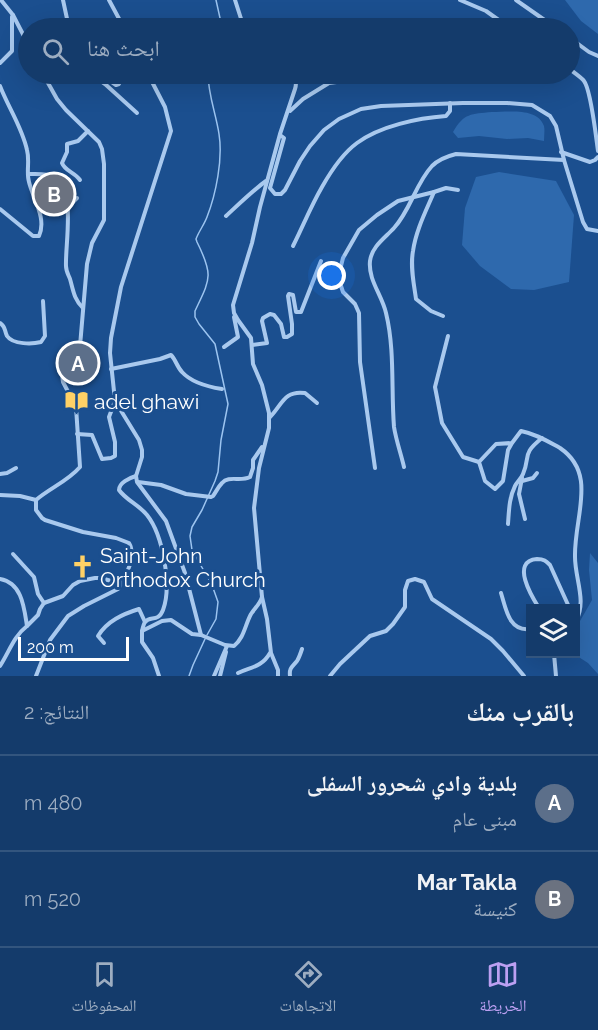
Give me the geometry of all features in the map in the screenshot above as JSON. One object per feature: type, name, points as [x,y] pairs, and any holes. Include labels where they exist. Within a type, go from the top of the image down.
[{"type":"street","points":[[1,0],[18,25]]},
{"type":"street","points":[[63,0],[67,18]]},
{"type":"street","points":[[109,0],[119,18]]},
{"type":"street","points":[[235,0],[240,18]]},
{"type":"street","points":[[460,0],[486,11],[496,18]]},
{"type":"street","points":[[516,0],[542,18]]},
{"type":"street","points":[[0,63],[12,51],[13,15]]},
{"type":"street","points":[[580,45],[598,56]]},
{"type":"street","points":[[580,78],[587,87],[590,98],[598,151]]},
{"type":"street","points":[[36,500],[78,469],[80,465],[76,407],[63,382],[62,374],[80,346],[90,249],[103,224],[105,215],[105,174],[99,142],[66,110],[49,84]]},
{"type":"street","points":[[103,84],[137,113]]},
{"type":"street","points":[[153,84],[165,107],[171,131],[122,287],[111,338],[111,369],[115,401],[139,440],[142,450],[142,457],[135,476],[137,482],[162,514],[169,528],[201,635]]},
{"type":"street","points":[[224,347],[238,337],[234,299],[296,84]]},
{"type":"street","points":[[286,117],[292,108],[303,99],[327,84]]},
{"type":"street","points":[[0,86],[26,144],[29,183],[42,226],[39,236],[33,236],[0,209]]},
{"type":"street","points":[[280,134],[284,138],[270,188],[275,194],[281,194],[285,190],[300,161],[324,130],[339,119],[361,109],[450,103],[532,105],[550,116],[556,126],[561,152],[583,222],[588,229],[598,231]]},
{"type":"street","points":[[293,246],[321,187],[354,144],[368,135],[391,127],[429,117],[446,116],[450,111],[450,103]]},
{"type":"street","points":[[80,180],[62,163],[67,144],[78,141],[88,131]]},
{"type":"street","points":[[561,152],[590,162],[598,157]]},
{"type":"street","points":[[404,467],[394,429],[393,364],[386,313],[371,276],[370,257],[379,243],[396,227],[426,174],[435,164],[448,156],[466,154],[564,160]]},
{"type":"street","points":[[28,174],[46,175],[58,179],[65,190],[68,208],[65,268],[76,299],[83,308]]},
{"type":"street","points":[[226,216],[267,181]]},
{"type":"street","points":[[375,468],[360,362],[359,313],[340,283],[343,258],[359,230],[398,201],[446,188],[458,190]]},
{"type":"street","points":[[434,192],[417,231],[412,253],[413,280],[416,299],[431,311],[443,316]]},
{"type":"street","points":[[68,208],[77,198]]},
{"type":"street","points":[[252,345],[267,343],[262,321],[270,314],[278,319],[284,337],[292,334],[288,296],[293,295],[297,312],[301,312],[321,261]]},
{"type":"street","points":[[0,323],[12,340],[30,344],[41,342],[45,336],[43,301]]},
{"type":"street","points":[[234,313],[251,338],[253,364],[265,397],[269,418],[254,508],[262,597],[271,653],[278,676]]},
{"type":"street","points":[[448,336],[435,387],[442,423],[464,457],[479,462]]},
{"type":"street","points":[[111,369],[171,355],[183,373],[200,383],[222,388]]},
{"type":"street","points":[[269,418],[285,398],[293,393],[305,393],[317,403]]},
{"type":"street","points":[[77,434],[92,435],[102,459],[115,456],[115,442],[109,415],[115,401]]},
{"type":"street","points":[[479,462],[485,481],[495,489],[502,481],[508,450],[521,432],[542,438],[572,455],[579,463],[585,475],[586,490],[575,552],[581,599],[580,612]]},
{"type":"street","points":[[525,519],[519,494],[523,474],[528,452],[542,438]]},
{"type":"street","points":[[137,482],[161,485],[186,494],[213,496],[223,481],[230,478],[244,480],[250,477],[253,460],[264,443]]},
{"type":"street","points":[[479,462],[496,444],[512,443]]},
{"type":"street","points":[[0,474],[16,468]]},
{"type":"street","points":[[522,481],[533,478],[537,473]]},
{"type":"street","points":[[508,524],[514,488],[523,474]]},
{"type":"street","points":[[135,476],[120,485],[119,490],[147,515],[160,538],[165,568],[167,593],[160,617],[145,622],[142,631],[142,642],[153,658],[159,676]]},
{"type":"street","points":[[0,495],[36,500]]},
{"type":"street","points":[[36,500],[36,510],[45,520],[83,532],[116,538],[132,546],[128,571],[121,587],[68,616],[50,640],[36,676]]},
{"type":"street","points":[[13,554],[34,577],[39,594],[45,603]]},
{"type":"street","points":[[536,604],[525,578],[524,569],[528,562],[538,559],[549,563],[568,604]]},
{"type":"street","points":[[0,666],[17,635],[38,615],[45,603],[63,596],[80,581],[98,578],[111,581],[124,579]]},
{"type":"street","points":[[0,579],[14,584],[22,602],[27,626]]},
{"type":"street","points":[[330,676],[345,658],[370,636],[386,631],[393,624],[405,607],[406,584],[415,579],[424,582],[432,599],[490,639],[524,676]]},
{"type":"street","points":[[501,593],[513,624],[526,630]]},
{"type":"street","points":[[142,631],[162,621],[171,620],[189,633],[201,635],[226,647],[234,646],[244,633],[252,612],[261,602],[262,597]]},
{"type":"street","points":[[104,643],[98,636],[113,620],[139,609],[145,622]]},
{"type":"street","points":[[214,676],[226,647]]},
{"type":"street","points":[[220,676],[226,656],[226,647]]},
{"type":"street","points":[[290,676],[292,665],[298,661],[302,649]]},
{"type":"street","points":[[238,673],[257,667],[266,661],[271,653]]},
{"type":"street","points":[[554,658],[556,676]]},
{"type":"shaded area","points":[[565,0],[598,0],[598,34],[579,18]]},
{"type":"shaded area","points":[[513,111],[535,116],[544,126],[544,141],[479,136],[458,138],[453,132],[465,118],[479,113]]},
{"type":"shaded area","points":[[499,172],[556,181],[574,215],[569,282],[534,290],[511,289],[480,266],[462,245],[465,208],[476,177]]},
{"type":"shaded area","points":[[590,553],[598,563],[598,674],[580,658],[580,621],[592,600]]},
{"type":"waterway","points":[[216,0],[220,18]]},
{"type":"waterway","points":[[207,635],[216,619],[218,602],[212,585],[192,550],[190,536],[218,472],[228,404],[215,344],[195,317],[195,311],[208,277],[206,263],[196,239],[206,220],[213,198],[220,154],[219,134],[209,84]]},
{"type":"waterway","points":[[189,676],[205,639]]},
{"type":"place","name":"Mar Takla","points":[[54,194]]},
{"type":"place","name":"بلدية وادي شحرور السفلى","points":[[78,363]]},
{"type":"place","name":"adel ghawi","points":[[76,401]]},
{"type":"place","name":"Saint-John Orthodox Church","points":[[82,567]]}]
